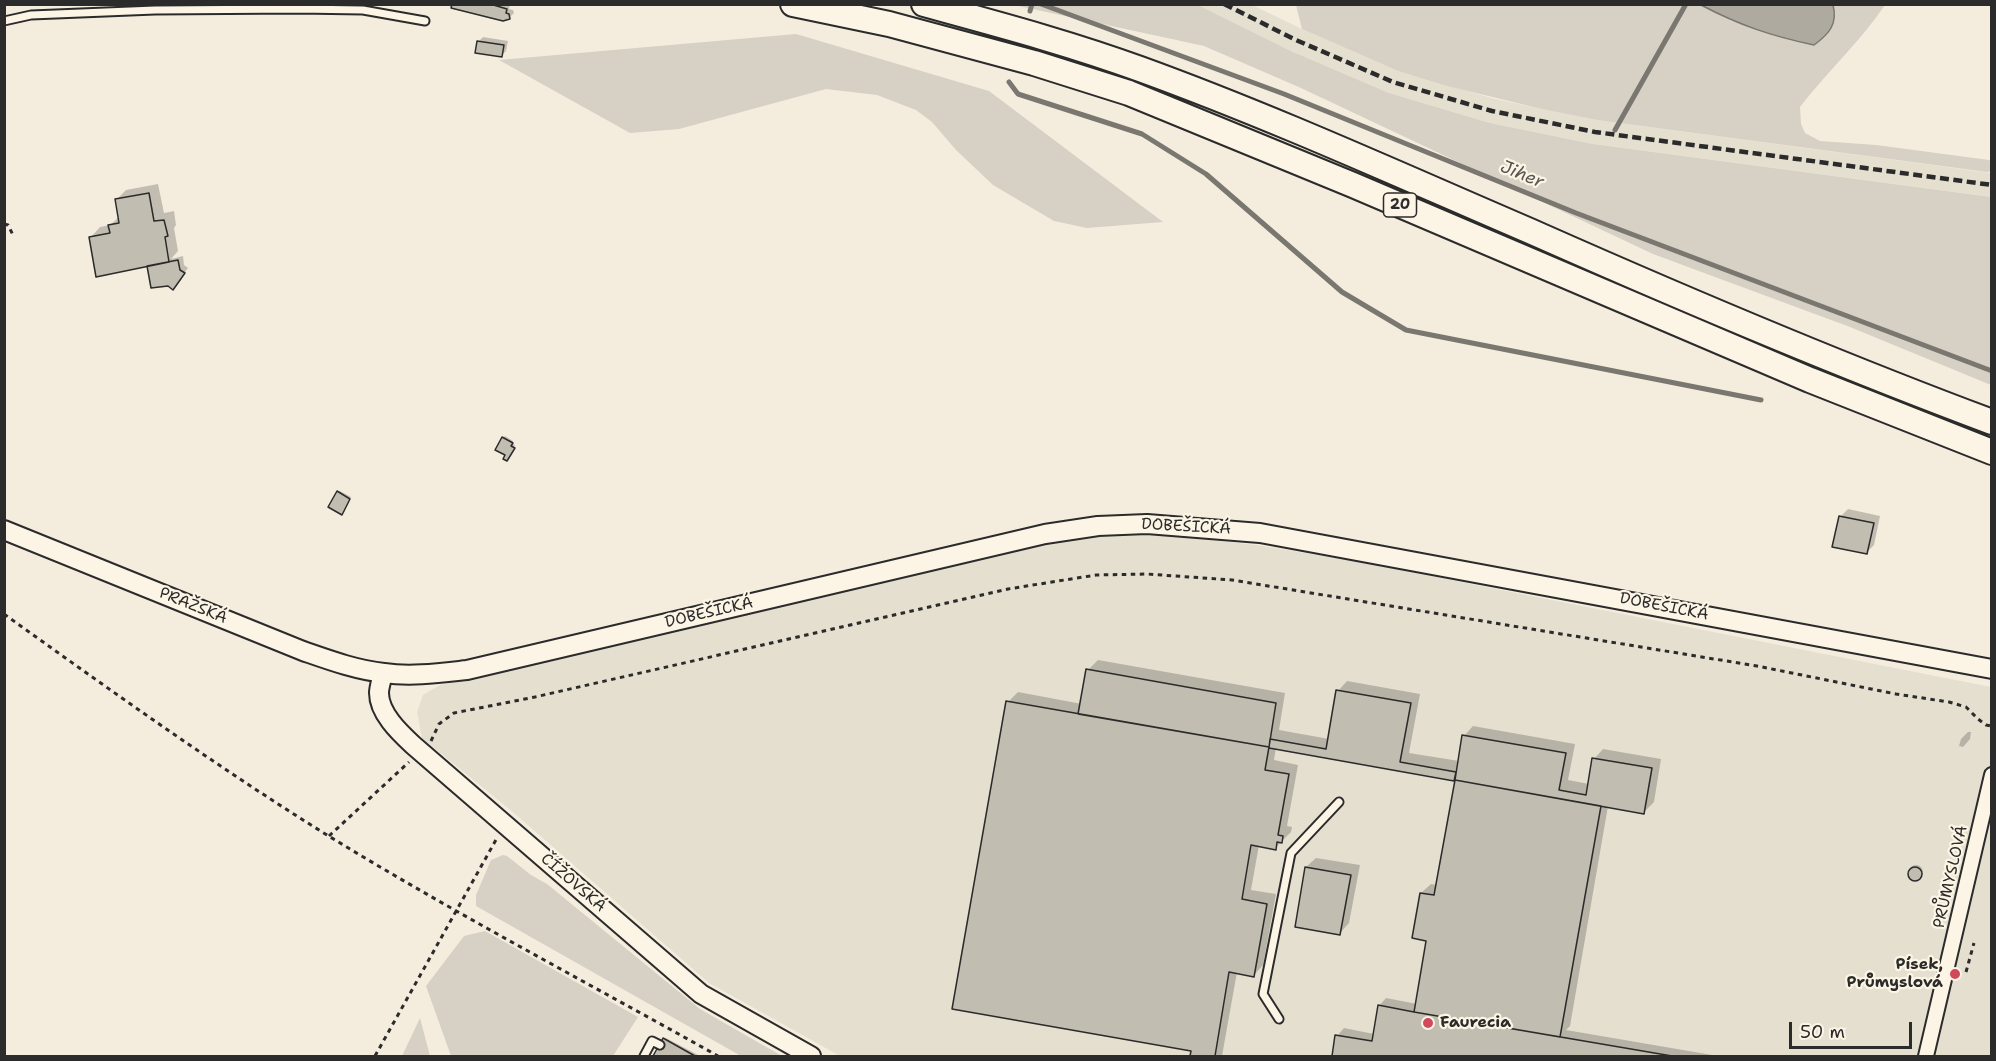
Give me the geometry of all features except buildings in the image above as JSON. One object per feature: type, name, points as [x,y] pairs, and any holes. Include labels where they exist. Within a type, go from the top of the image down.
[{"type":"highway","name":"20","points":[[793,4],[922,33],[1034,63],[1129,93],[1353,184],[1810,380],[1992,452]]},
{"type":"highway","name":"20","points":[[924,4],[1016,29],[1127,64],[1250,111],[1651,285],[1905,390],[1992,422]]},
{"type":"street","name":"DOBEŠICKÁ","points":[[383,673],[467,670],[1045,534],[1098,526],[1148,524],[1260,533],[1992,669]]},
{"type":"street","name":"PRAŽSKÁ","points":[[4,530],[303,651],[339,663],[383,673]]},
{"type":"street","name":"ČÍŽOVSKÁ","points":[[383,673],[379,692],[388,716],[399,731],[420,751],[701,994],[811,1056]]},
{"type":"street","name":"PRŮMYSLOVÁ","points":[[1926,1056],[1992,775]]},
{"type":"lane","points":[[4,21],[31,15],[299,9],[363,10],[424,21]]},
{"type":"lane","points":[[1279,1019],[1263,994],[1291,853],[1340,802]]},
{"type":"lane","points":[[644,1056],[652,1041],[660,1045]]},
{"type":"path","points":[[4,224],[8,225],[14,237]]},
{"type":"path","points":[[329,836],[431,741],[440,724],[454,714],[1008,589],[1096,575],[1127,574],[1232,580],[1757,666],[1896,694],[1949,702],[1966,708],[1986,725],[1992,726]]},
{"type":"path","points":[[4,614],[151,720],[256,791],[457,910],[718,1056]]},
{"type":"path","points":[[375,1056],[505,824]]},
{"type":"path","points":[[1966,972],[1974,942]]},
{"type":"shaded area","points":[[1014,5],[1198,5],[1291,51],[1389,93],[1490,123],[1593,144],[1991,197],[1991,385],[1850,327],[1653,254],[1301,88],[1204,46]]},
{"type":"shaded area","points":[[1198,5],[1252,5],[1398,71],[1495,99],[1597,120],[1991,173],[1991,197],[1593,144],[1490,123],[1389,93],[1291,51]]},
{"type":"shaded area","points":[[1296,5],[1701,5],[1732,21],[1833,5],[1885,5],[1865,32],[1800,107],[1801,124],[1805,133],[1820,141],[1876,145],[1989,160],[1991,171],[1597,120],[1542,109],[1447,86],[1398,71],[1302,29]]},
{"type":"shaded area","points":[[1701,5],[1833,5],[1834,18],[1828,33],[1814,45],[1756,29]]},
{"type":"shaded area","points":[[796,34],[989,91],[1163,222],[1087,228],[1054,221],[993,185],[956,150],[932,122],[916,110],[877,95],[826,89],[679,129],[630,133],[499,60]]},
{"type":"shaded area","points":[[1146,533],[1257,545],[1365,563],[1991,687],[1991,1056],[840,1056],[709,983],[514,813],[422,738],[417,712],[423,695],[440,685],[1047,542],[1102,534]]},
{"type":"shaded area","points":[[503,855],[547,884],[700,1009],[782,1056],[741,1056],[476,906],[476,895],[491,860]]},
{"type":"shaded area","points":[[485,931],[638,1017],[613,1056],[451,1056],[426,986],[464,936]]},
{"type":"shaded area","points":[[420,1018],[430,1056],[402,1056]]},
{"type":"waterway","points":[[1030,11],[1032,4]]},
{"type":"waterway","name":"Jiher","points":[[1041,4],[1284,94],[1576,213],[1992,371]]},
{"type":"waterway","points":[[1615,130],[1686,4]]},
{"type":"waterway","points":[[1009,82],[1018,94],[1142,134],[1206,174],[1342,292],[1406,330],[1761,400]]},
{"type":"railway","points":[[1224,4],[1296,40],[1393,82],[1492,111],[1595,132],[1992,185]]},
{"type":"place","name":"Písek, Průmyslová","points":[[1955,974]]},
{"type":"place","name":"Faurecia","points":[[1428,1023]]}]
